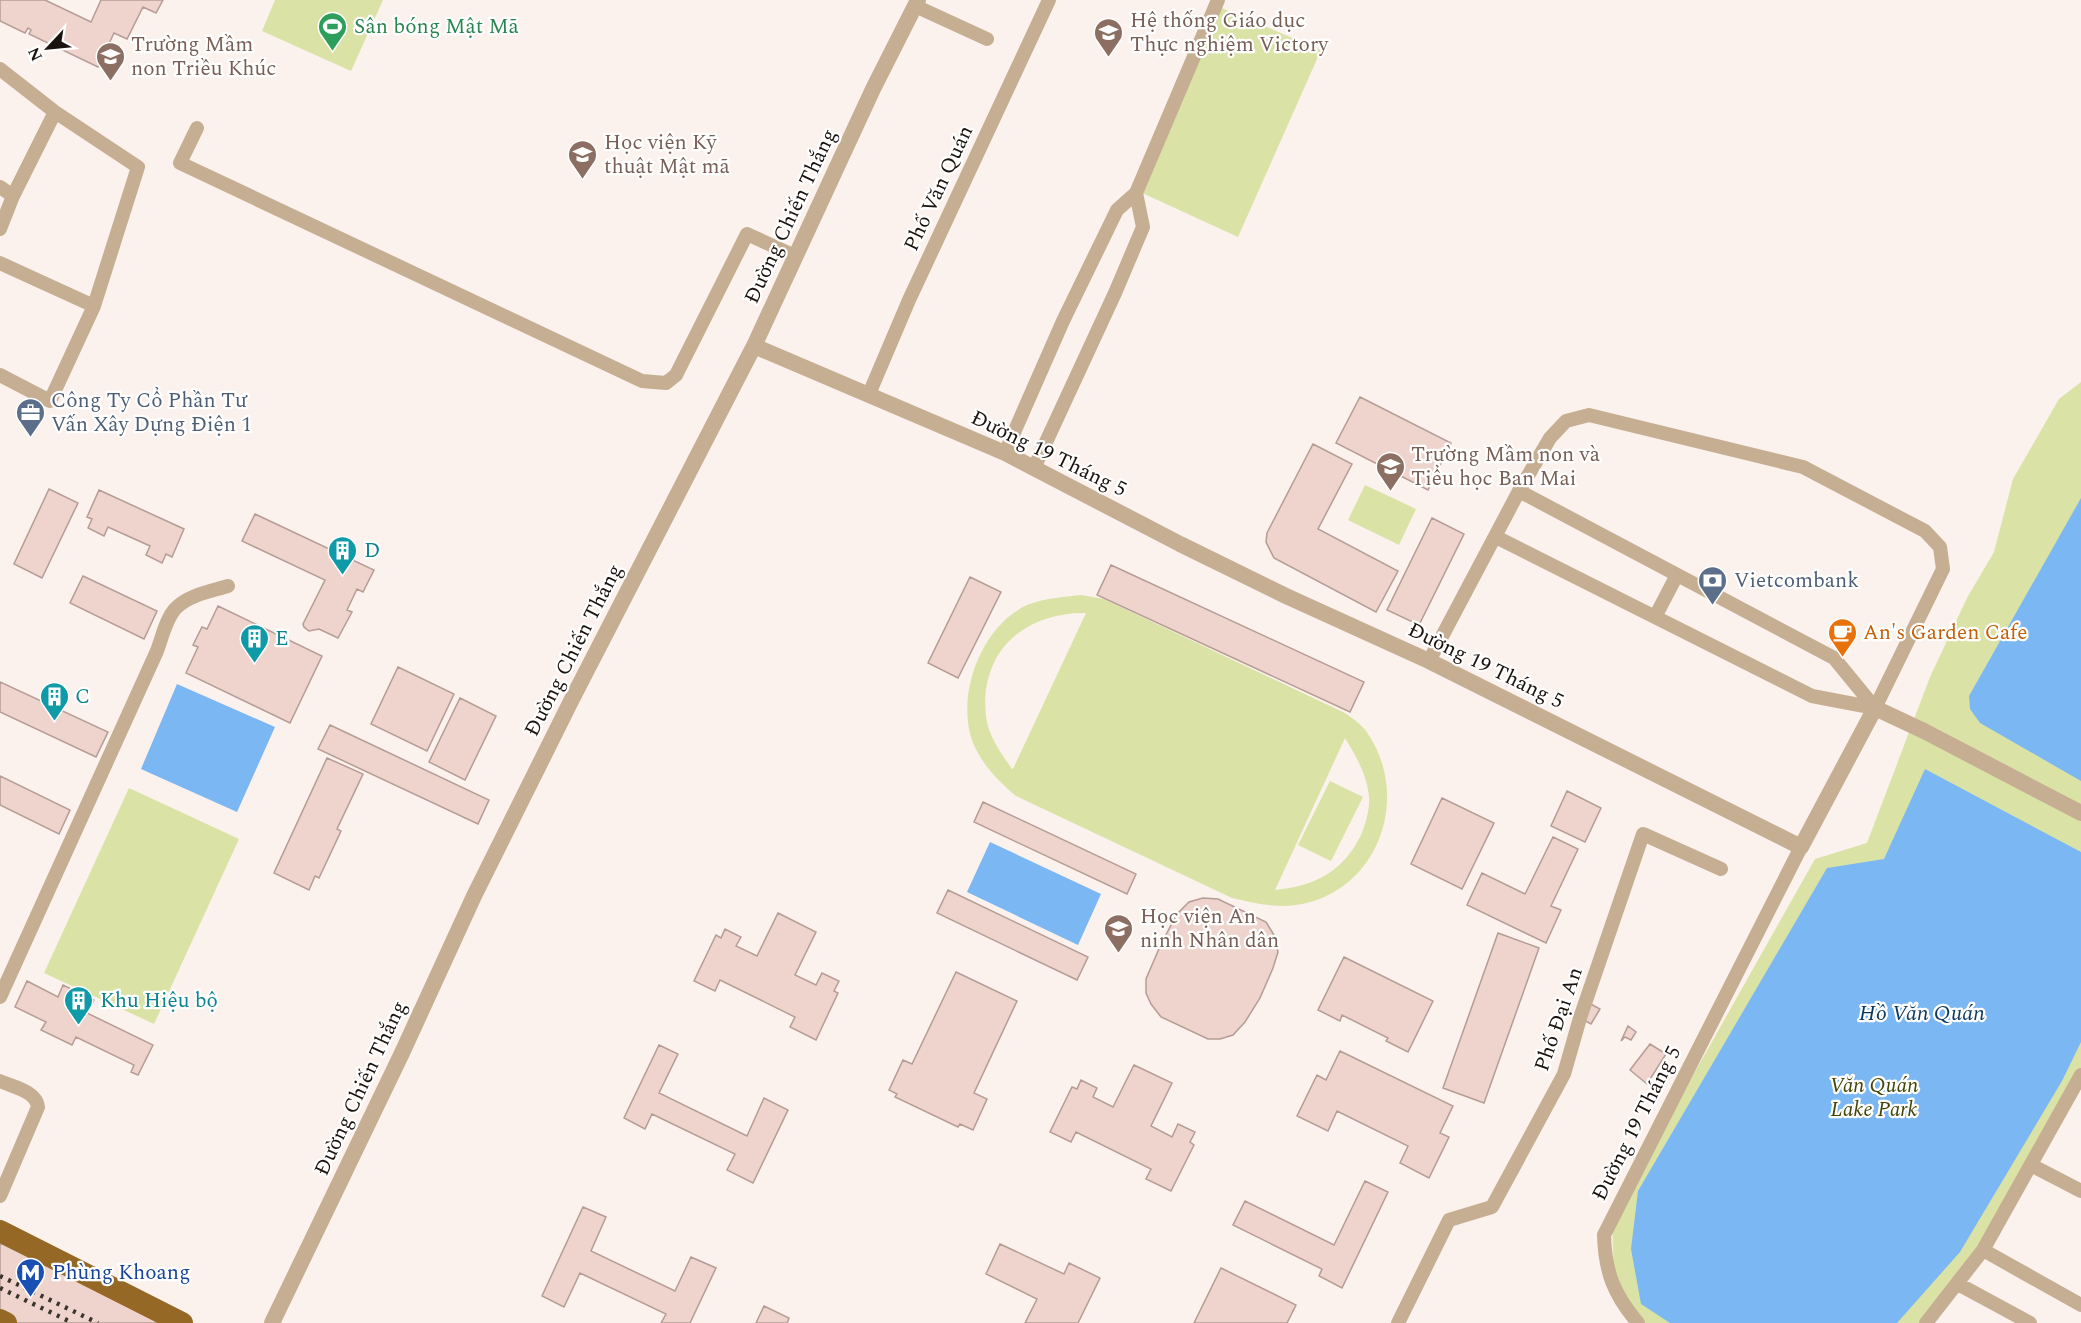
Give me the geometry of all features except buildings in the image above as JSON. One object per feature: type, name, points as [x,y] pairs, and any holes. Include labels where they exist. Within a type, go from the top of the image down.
[{"type":"highway","points":[[0,1231],[182,1323]]},
{"type":"highway","points":[[0,1320],[6,1323]]},
{"type":"street","name":"Phố Văn Quán","points":[[869,394],[909,300],[1049,0]]},
{"type":"street","points":[[1005,453],[1063,321],[1117,210],[1136,193],[1218,0]]},
{"type":"street","points":[[916,3],[987,39]]},
{"type":"street","name":"Đường Chiến Thắng","points":[[272,1323],[402,1053],[474,896],[571,701],[754,346],[873,89],[916,3]]},
{"type":"street","points":[[0,69],[55,112],[138,167],[94,306],[50,400],[0,375]]},
{"type":"street","points":[[0,230],[13,196],[55,112]]},
{"type":"street","points":[[197,128],[180,163],[642,381],[666,383],[676,375],[747,234],[795,256]]},
{"type":"street","points":[[0,187],[13,196]]},
{"type":"street","points":[[1034,468],[1143,227],[1136,193]]},
{"type":"street","points":[[0,263],[94,306]]},
{"type":"street","name":"Đường 19 Tháng 5","points":[[754,346],[1005,453],[1191,549],[1429,661],[1801,847],[1605,1235],[1605,1257],[1611,1282],[1624,1307],[1638,1323]]},
{"type":"street","points":[[1429,661],[1519,491],[1550,438],[1566,421],[1589,415],[1803,467],[1925,531],[1940,547],[1943,569],[1875,708],[1801,847]]},
{"type":"street","points":[[1519,491],[1834,658],[1875,708]]},
{"type":"street","points":[[1496,537],[1812,696],[1875,708],[1934,736],[2081,813]]},
{"type":"street","points":[[1655,617],[1677,575]]},
{"type":"street","points":[[0,997],[157,651],[172,613],[177,606],[189,600],[228,586]]},
{"type":"street","name":"Phố Đại An","points":[[1398,1323],[1449,1220],[1492,1207],[1564,1074],[1580,1018],[1643,834],[1721,869]]},
{"type":"street","points":[[1926,1323],[1983,1250],[2077,1090],[2081,1075]]},
{"type":"street","points":[[0,1081],[32,1095],[38,1107],[0,1196]]},
{"type":"street","points":[[2031,1165],[2081,1191]]},
{"type":"street","points":[[1983,1250],[2081,1305]]},
{"type":"street","points":[[1958,1284],[2030,1323]]},
{"type":"green space","name":"Sân bóng Mật Mã","points":[[275,0],[383,0],[351,71],[262,31]]},
{"type":"green space","points":[[1217,6],[1321,50],[1238,237],[1140,192]]},
{"type":"green space","name":"Hồ Văn Quán","points":[[2081,382],[2081,1070],[1972,1258],[1922,1323],[1641,1323],[1614,1281],[1612,1219],[1815,859],[1867,843],[1930,677],[1967,598],[1994,552],[2013,479],[2059,399]]},
{"type":"green space","points":[[1365,485],[1416,509],[1399,545],[1348,520]]},
{"type":"green space","points":[[1081,595],[1104,599],[1345,713],[1362,726],[1380,757],[1386,784],[1386,812],[1379,838],[1367,862],[1348,882],[1324,897],[1296,905],[1272,905],[1232,898],[1016,796],[997,778],[977,751],[968,724],[967,705],[976,664],[997,629],[1011,615],[1034,603]],"holes":[[[1086,613],[1013,769],[1012,769],[992,737],[986,716],[986,693],[990,673],[998,655],[1010,640],[1025,628],[1043,620]],[[1345,738],[1360,766],[1368,789],[1368,811],[1362,833],[1347,857],[1327,874],[1303,885],[1275,890]]]},
{"type":"green space","points":[[1330,781],[1363,797],[1331,861],[1298,845]]},
{"type":"green space","points":[[129,788],[239,839],[154,1024],[44,973]]},
{"type":"water","points":[[2081,498],[2081,781],[1980,723],[1970,709],[1969,696]]},
{"type":"water","points":[[177,684],[275,727],[237,812],[141,769]]},
{"type":"water","name":"Hồ Văn Quán","points":[[1925,769],[2081,852],[2081,1042],[2062,1081],[1960,1252],[1897,1323],[1670,1323],[1641,1304],[1631,1249],[1638,1191],[1827,868],[1884,859]]},
{"type":"water","points":[[990,842],[1101,894],[1078,945],[967,892]]},
{"type":"railway","points":[[0,1276],[98,1323]]},
{"type":"railway","points":[[0,1288],[73,1323]]},
{"type":"place","name":"Sân bóng Mật Mã","points":[[333,52]]},
{"type":"place","name":"Hệ thống Giáo dục Thực nghiệm Victory","points":[[1109,58]]},
{"type":"place","name":"Trường Mầm non Triều Khúc","points":[[110,82]]},
{"type":"place","name":"Học viện Kỹ thuật Mật mã","points":[[583,180]]},
{"type":"place","name":"Công Ty Cổ Phần Tư Vấn Xây Dựng Điện 1","points":[[30,438]]},
{"type":"place","name":"Trường Mầm non và Tiểu học Ban Mai","points":[[1390,492]]},
{"type":"place","name":"D","points":[[343,576]]},
{"type":"place","name":"Vietcombank","points":[[1713,606]]},
{"type":"place","name":"An's Garden Cafe","points":[[1842,658]]},
{"type":"place","name":"E","points":[[254,664]]},
{"type":"place","name":"C","points":[[54,722]]},
{"type":"place","name":"Học viện An ninh Nhân dân","points":[[1119,954]]},
{"type":"place","name":"Khu Hiệu bộ","points":[[79,1026]]},
{"type":"place","name":"Phùng Khoang","points":[[31,1298]]},
{"type":"park label","name":"Văn Quán Lake Park","points":[[1874,1097]]}]
